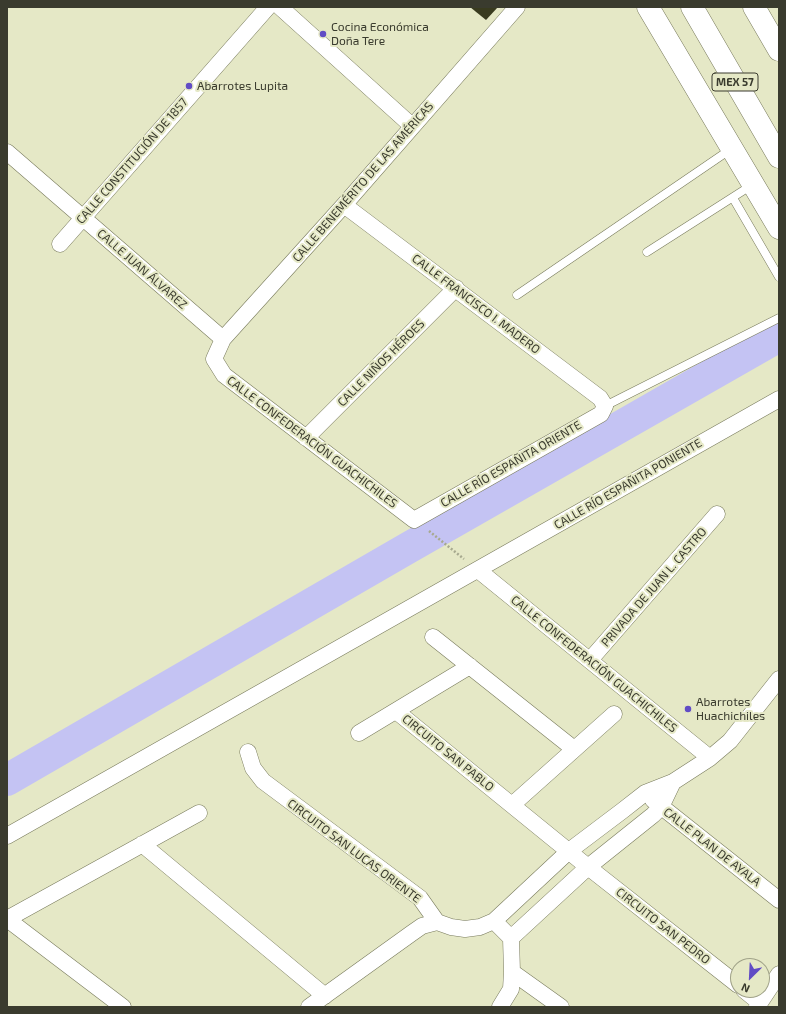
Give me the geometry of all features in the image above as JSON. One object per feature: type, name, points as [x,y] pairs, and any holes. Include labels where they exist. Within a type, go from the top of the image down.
[{"type":"main road","points":[[648,7],[779,228]]},
{"type":"main road","name":"MEX 57","points":[[692,7],[779,157]]},
{"type":"main road","points":[[754,7],[779,50]]},
{"type":"street","name":"CALLE CONSTITUCIÓN DE 1857","points":[[60,244],[82,217],[268,7]]},
{"type":"street","points":[[280,7],[412,126]]},
{"type":"street","name":"CALLE BENEMÉRITO DE LAS AMÉRICAS","points":[[214,359],[223,338],[344,205],[517,7]]},
{"type":"street","name":"CALLE JUAN ÁLVAREZ","points":[[7,152],[223,338]]},
{"type":"street","name":"CALLE FRANCISCO I. MADERO","points":[[344,205],[600,398],[605,406]]},
{"type":"street","name":"CALLE NIÑOS HÉROES","points":[[306,438],[456,288]]},
{"type":"street","name":"CALLE CONFEDERACIÓN GUACHICHILES","points":[[214,359],[224,375],[414,520]]},
{"type":"street","name":"CALLE RÍO ESPAÑITA PONIENTE","points":[[7,836],[472,566],[779,398]]},
{"type":"street","name":"CALLE RÍO ESPAÑITA ORIENTE","points":[[414,520],[601,414],[605,406]]},
{"type":"street","name":"PRIVADA DE JUAN L. CASTRO","points":[[590,660],[717,514]]},
{"type":"street","name":"CALLE CONFEDERACIÓN GUACHICHILES","points":[[472,566],[710,758]]},
{"type":"street","points":[[433,637],[574,749]]},
{"type":"street","name":"CIRCUITO SAN PABLO","points":[[470,666],[396,711],[569,851]]},
{"type":"street","points":[[309,1007],[422,926],[436,922],[450,927],[466,929],[480,927],[494,921],[569,851],[645,793],[673,782],[710,758],[730,742],[779,679]]},
{"type":"street","points":[[360,734],[396,711]]},
{"type":"street","points":[[512,805],[614,714]]},
{"type":"street","name":"CIRCUITO SAN LUCAS ORIENTE","points":[[248,752],[253,768],[263,781],[420,898],[436,922]]},
{"type":"street","points":[[511,938],[588,867],[639,828],[661,806],[673,782]]},
{"type":"street","name":"CALLE PLAN DE AYALA","points":[[645,793],[779,900]]},
{"type":"street","points":[[123,1007],[7,919],[199,813]]},
{"type":"street","points":[[142,844],[325,996]]},
{"type":"street","name":"CIRCUITO SAN PEDRO","points":[[569,851],[730,980]]},
{"type":"street","points":[[494,921],[511,938],[511,989],[500,1007]]},
{"type":"street","points":[[512,972],[561,1007]]},
{"type":"street","points":[[759,1005],[779,974]]},
{"type":"lane","points":[[517,295],[732,148]]},
{"type":"lane","points":[[647,252],[753,184]]},
{"type":"lane","points":[[732,198],[779,277]]},
{"type":"lane","points":[[605,406],[779,318]]},
{"type":"path","points":[[428,531],[472,566]]},
{"type":"building","points":[[470,7],[498,7],[486,20]]},
{"type":"waterway","points":[[7,780],[779,336]]},
{"type":"place","name":"Cocina Económica Doña Tere","points":[[323,34]]},
{"type":"place","name":"Abarrotes Lupita","points":[[189,86]]},
{"type":"place","name":"Abarrotes Huachichiles","points":[[688,709]]}]
